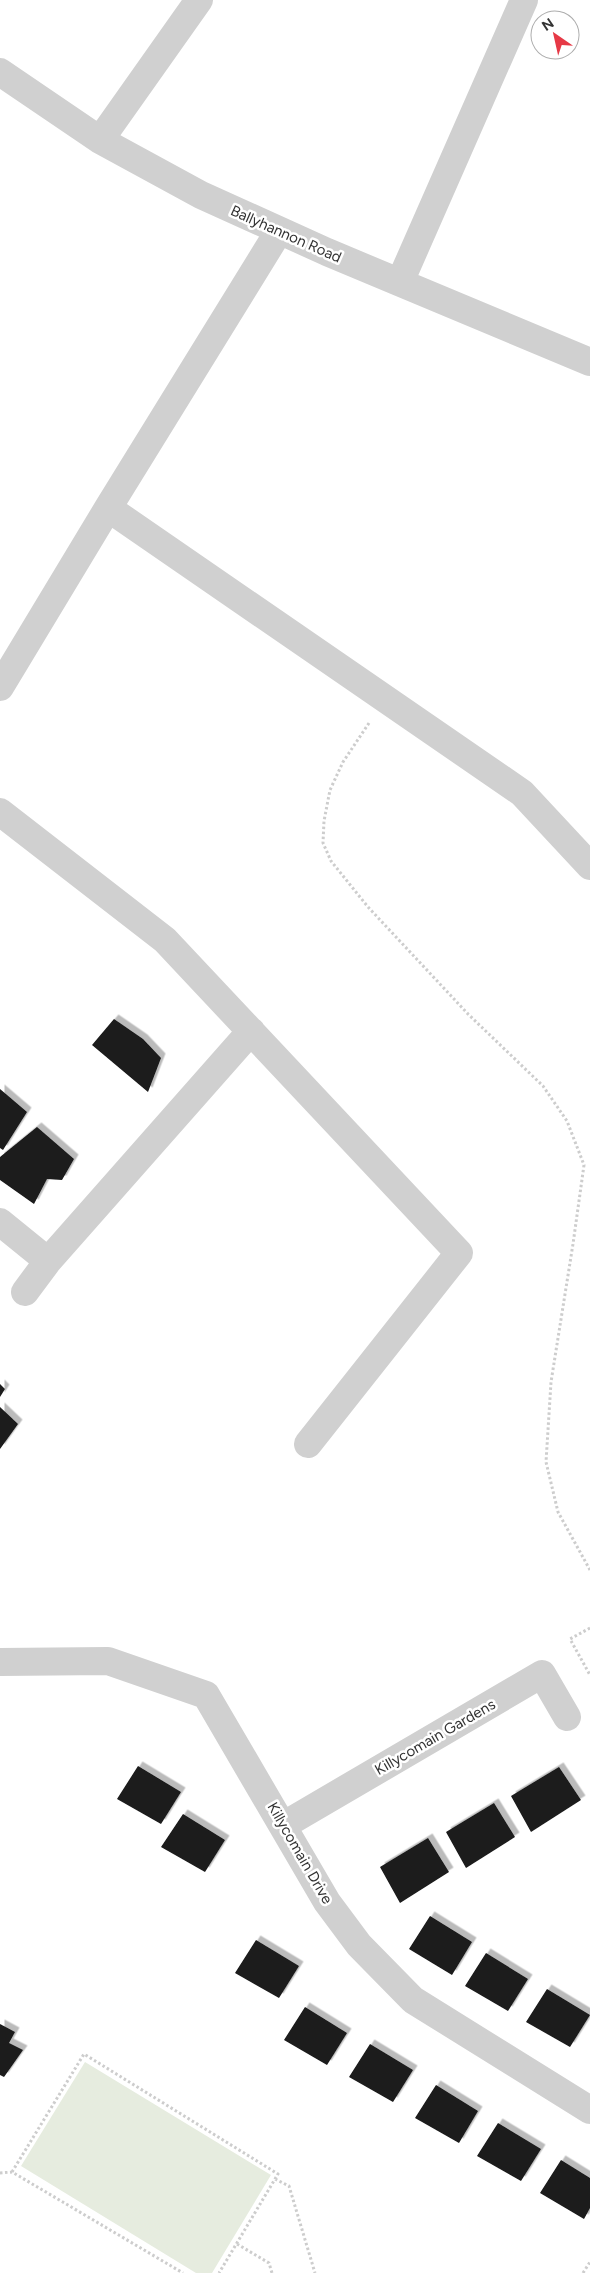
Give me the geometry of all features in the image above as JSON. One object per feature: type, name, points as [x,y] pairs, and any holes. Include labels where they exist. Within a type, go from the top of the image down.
[{"type":"street","points":[[100,140],[199,0]]},
{"type":"street","points":[[400,282],[524,0]]},
{"type":"street","name":"Ballyhannon Road","points":[[0,72],[100,140],[201,196],[279,231],[590,362]]},
{"type":"street","points":[[0,687],[279,231]]},
{"type":"street","points":[[108,508],[522,793],[590,866]]},
{"type":"street","points":[[0,812],[165,940],[459,1253],[308,1444]]},
{"type":"street","points":[[25,1292],[48,1261],[252,1031]]},
{"type":"street","points":[[0,1222],[48,1261]]},
{"type":"street","name":"Killycomain Drive","points":[[0,1662],[108,1661],[206,1696],[284,1825],[327,1902],[359,1945],[412,2000],[590,2110]]},
{"type":"street","name":"Killycomain Gardens","points":[[284,1825],[542,1674],[567,1717]]},
{"type":"path","points":[[386,701],[343,762],[330,790],[324,821],[323,843],[331,861],[368,907],[468,1014],[544,1086],[567,1121],[578,1147],[584,1165],[574,1244],[551,1382],[546,1462],[558,1512],[590,1570]]},
{"type":"path","points":[[590,1628],[570,1639],[590,1675]]},
{"type":"path","points":[[12,2172],[84,2054],[278,2174],[219,2273]]},
{"type":"path","points":[[0,2172],[12,2172],[183,2273]]},
{"type":"path","points":[[275,2179],[289,2186],[315,2273]]},
{"type":"path","points":[[236,2244],[269,2263],[272,2273]]},
{"type":"path","points":[[583,2273],[590,2262]]},
{"type":"shaded area","points":[[85,2062],[271,2175],[212,2273],[196,2273],[21,2166]]},
{"type":"building","points":[[114,1019],[143,1039],[161,1058],[148,1092],[92,1045]]},
{"type":"building","points":[[0,1089],[27,1112],[3,1150],[0,1148]]},
{"type":"building","points":[[37,1127],[74,1159],[62,1180],[47,1179],[34,1204],[0,1180],[0,1157]]},
{"type":"building","points":[[0,1384],[5,1389],[0,1397]]},
{"type":"building","points":[[0,1407],[18,1424],[0,1449]]},
{"type":"building","points":[[138,1766],[181,1792],[161,1824],[117,1799]]},
{"type":"building","points":[[559,1767],[581,1800],[531,1832],[511,1796]]},
{"type":"building","points":[[494,1803],[515,1837],[466,1868],[446,1832]]},
{"type":"building","points":[[183,1814],[225,1840],[205,1872],[161,1847]]},
{"type":"building","points":[[428,1838],[449,1872],[400,1903],[380,1867]]},
{"type":"building","points":[[430,1916],[472,1942],[452,1975],[409,1949]]},
{"type":"building","points":[[256,1940],[299,1966],[279,1998],[235,1973]]},
{"type":"building","points":[[486,1953],[528,1979],[508,2011],[465,1986]]},
{"type":"building","points":[[547,1989],[590,2015],[570,2047],[526,2022]]},
{"type":"building","points":[[305,2007],[347,2033],[327,2065],[284,2040]]},
{"type":"building","points":[[0,2024],[15,2032],[9,2043],[23,2050],[4,2077],[0,2075]]},
{"type":"building","points":[[370,2044],[413,2070],[393,2102],[349,2077]]},
{"type":"building","points":[[436,2085],[478,2111],[459,2143],[415,2118]]},
{"type":"building","points":[[498,2123],[541,2149],[521,2181],[477,2156]]},
{"type":"building","points":[[561,2160],[590,2178],[590,2208],[584,2219],[540,2193]]}]
